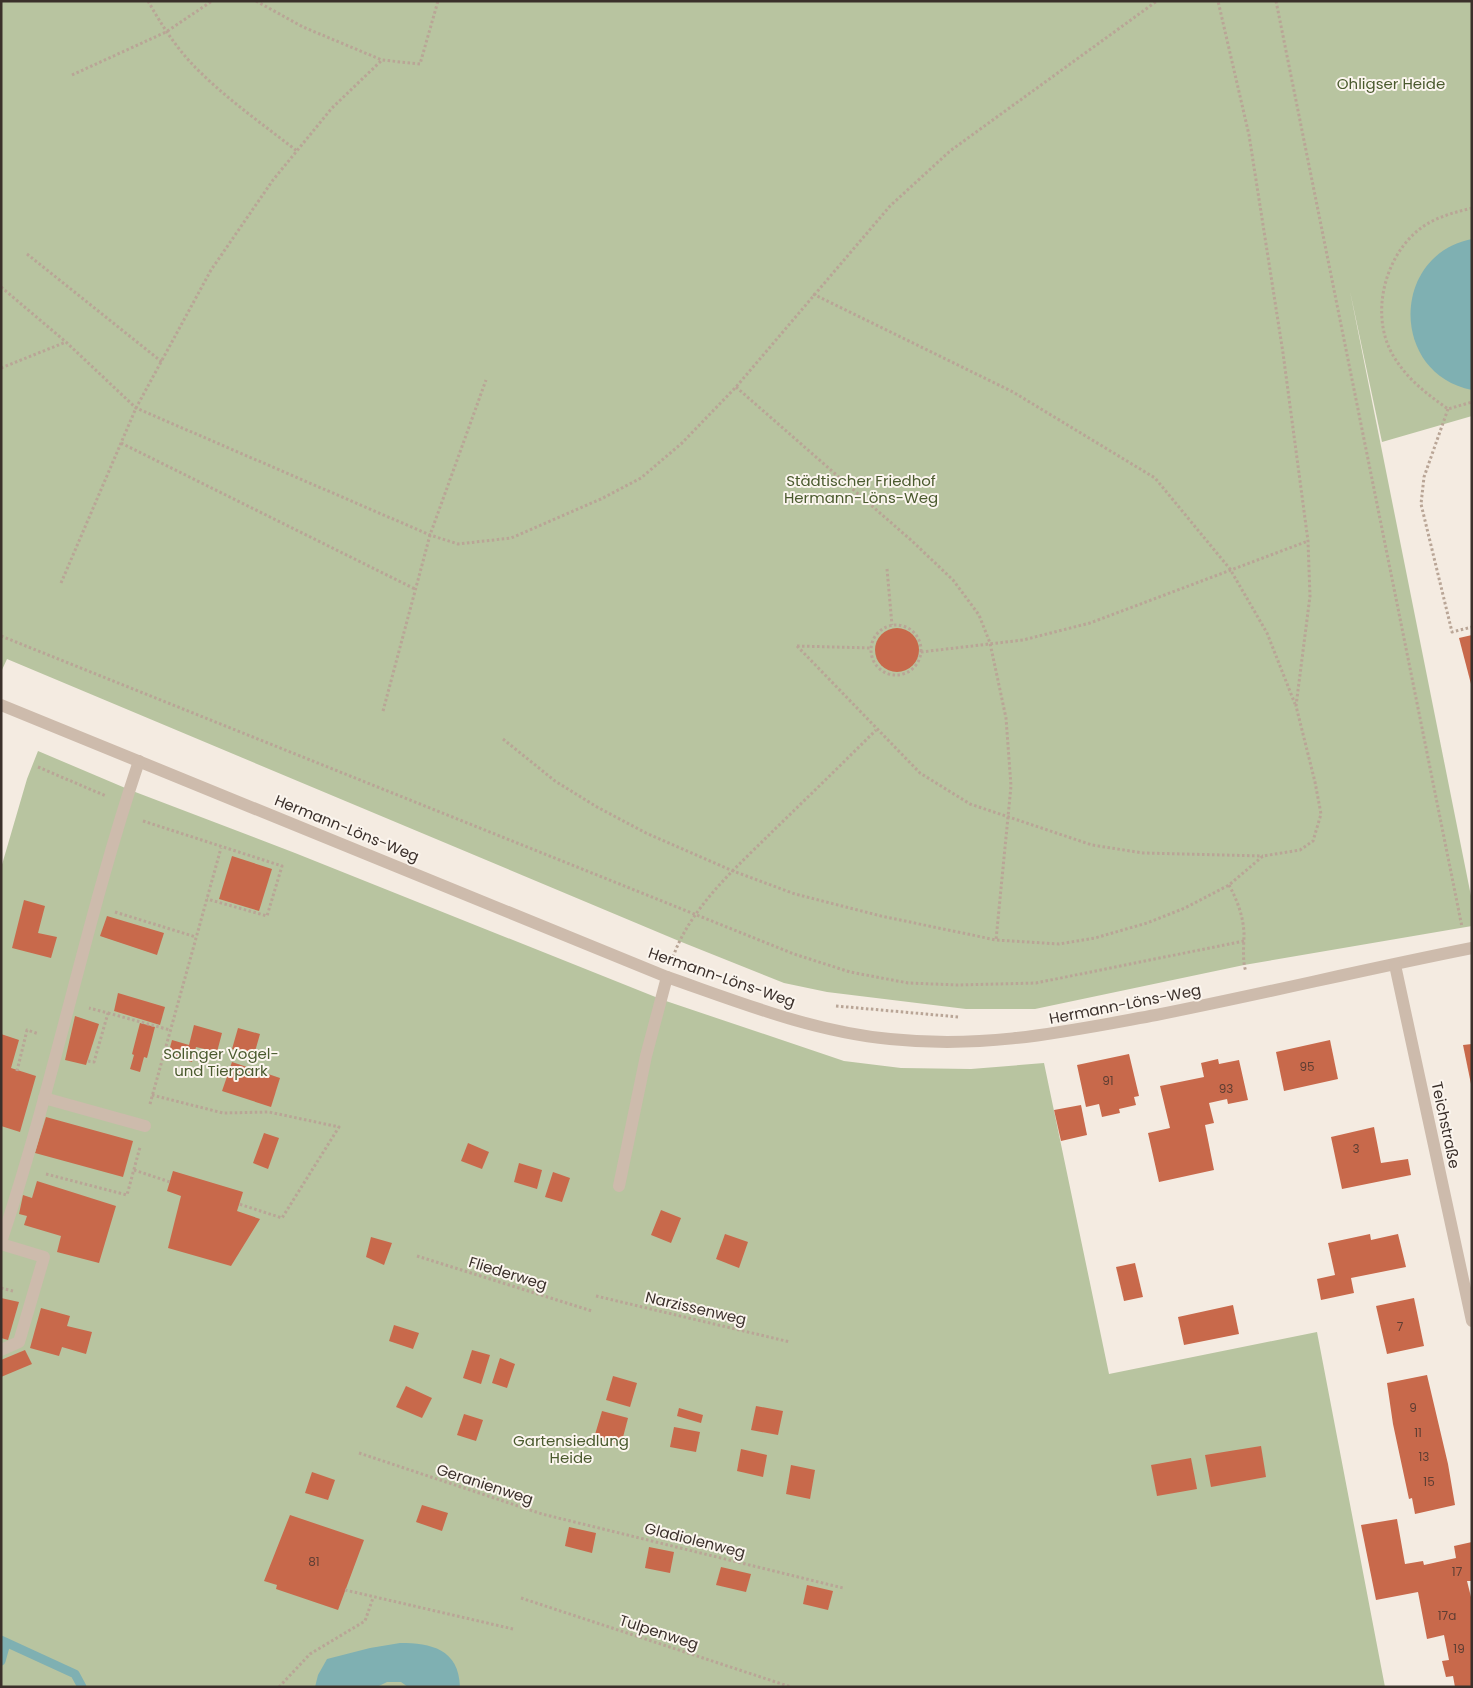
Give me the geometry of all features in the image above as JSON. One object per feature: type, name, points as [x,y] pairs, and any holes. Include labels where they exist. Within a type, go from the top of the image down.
[{"type":"street","name":"Hermann-Löns-Weg","points":[[1,705],[667,976],[780,1016],[855,1034],[887,1039],[938,1043],[987,1042],[1039,1037],[1265,994],[1470,948]]},
{"type":"street","points":[[1,1350],[19,1342],[44,1257],[1,1243],[26,1168],[96,906],[139,761]]},
{"type":"street","name":"Teichstraße","points":[[1395,965],[1472,1321]]},
{"type":"street","points":[[619,1186],[646,1056],[663,1000],[667,976]]},
{"type":"street","points":[[44,1098],[145,1126]]},
{"type":"path","points":[[148,1],[166,32],[192,64],[235,103],[297,151]]},
{"type":"path","points":[[72,75],[166,32],[212,1]]},
{"type":"path","points":[[256,1],[303,27],[382,60],[420,64],[438,1]]},
{"type":"path","points":[[1,286],[66,342],[136,408],[430,536],[458,544],[511,538],[601,499],[641,478],[682,443],[736,387],[813,294],[890,206],[950,151],[1157,1]]},
{"type":"path","points":[[1218,1],[1249,135],[1283,354],[1308,541],[1310,596],[1296,706]]},
{"type":"path","points":[[1276,1],[1470,948]]},
{"type":"path","points":[[61,583],[136,408],[211,270],[273,180],[332,108],[382,60]]},
{"type":"path","points":[[1448,409],[1413,383],[1393,356],[1382,323],[1383,289],[1395,258],[1416,232],[1445,214],[1472,208]]},
{"type":"path","points":[[27,254],[162,362]]},
{"type":"path","points":[[813,294],[1013,392],[1155,478],[1230,570],[1267,633],[1296,706],[1315,782],[1321,814],[1313,840],[1300,850],[1263,856],[1197,856],[1135,852],[1092,845],[970,804],[928,778],[876,730],[797,646],[871,648]]},
{"type":"path","points":[[1,368],[66,342]]},
{"type":"path","points":[[383,711],[430,536],[486,380]]},
{"type":"path","points":[[736,387],[953,580],[980,615],[990,643],[1006,718],[1011,786],[996,940]]},
{"type":"path","points":[[1448,409],[1472,402]]},
{"type":"path","points":[[1448,409],[1424,477],[1421,504],[1452,632],[1472,627]]},
{"type":"path","points":[[121,443],[415,589]]},
{"type":"path","points":[[921,652],[1023,640],[1090,623],[1308,541]]},
{"type":"path","points":[[887,569],[892,625]]},
{"type":"path","points":[[892,625],[908,627],[914,632],[920,643],[921,652],[918,662],[912,669],[893,674],[882,670],[875,664],[871,648],[875,636],[884,627],[892,625]]},
{"type":"path","points":[[1,636],[794,954],[850,972],[918,984],[1036,984],[1244,941]]},
{"type":"path","points":[[667,976],[679,941],[696,915],[733,871],[876,730]]},
{"type":"path","points":[[503,739],[555,781],[597,807],[646,833],[733,871],[795,894],[881,916],[996,940],[1059,944],[1095,938],[1147,923],[1185,908],[1229,884],[1263,856]]},
{"type":"path","points":[[38,768],[124,810],[221,848],[282,866],[267,916],[207,899]]},
{"type":"path","points":[[26,1168],[127,1195],[152,1095],[221,848]]},
{"type":"path","points":[[1229,884],[1239,904],[1244,941],[1244,965],[1246,972],[1237,974]]},
{"type":"path","points":[[96,906],[196,936]]},
{"type":"path","points":[[70,1003],[170,1030]]},
{"type":"path","points":[[827,1005],[969,1018]]},
{"type":"path","points":[[88,1061],[94,1062],[108,1013]]},
{"type":"path","points":[[17,1071],[27,1030],[59,1040]]},
{"type":"path","points":[[152,1095],[223,1113],[269,1112],[339,1127],[282,1218],[239,1204]]},
{"type":"path","points":[[134,1170],[170,1182]]},
{"type":"path","name":"Fliederweg","points":[[418,1256],[592,1311]]},
{"type":"path","name":"Narzissenweg","points":[[596,1296],[790,1342]]},
{"type":"path","name":"Geranienweg","points":[[359,1453],[542,1514]]},
{"type":"path","name":"Gladiolenweg","points":[[542,1514],[843,1588]]},
{"type":"path","points":[[346,1590],[513,1630]]},
{"type":"path","points":[[279,1687],[310,1654],[365,1621],[373,1597]]},
{"type":"path","name":"Tulpenweg","points":[[520,1598],[792,1687]]},
{"type":"green space","name":"Städtischer Friedhof Hermann-Löns-Weg","points":[[1,1],[1472,1],[1472,416],[1382,442],[1350,291],[1472,901],[1472,926],[1244,965],[1035,1009],[966,1009],[827,992],[784,983],[679,941],[7,659],[1,672]]},
{"type":"green space","points":[[38,751],[130,790],[295,853],[663,1000],[844,1061],[901,1068],[971,1069],[1044,1063],[1109,1374],[1317,1332],[1385,1687],[1,1687],[1,868],[27,779]]},
{"type":"water","points":[[1472,239],[1472,390],[1445,380],[1426,362],[1414,339],[1410,314],[1414,290],[1426,267],[1445,249]]},
{"type":"water","points":[[400,1643],[432,1647],[449,1656],[455,1664],[460,1687],[408,1687],[401,1682],[387,1682],[377,1687],[315,1687],[318,1675],[327,1659],[370,1648]]},
{"type":"building","points":[[901,628],[913,634],[918,641],[918,659],[913,666],[906,671],[893,672],[885,669],[878,662],[875,646],[878,638],[885,631]]},
{"type":"building","points":[[1472,635],[1472,683],[1471,684],[1459,638]]},
{"type":"building","points":[[232,856],[272,869],[259,911],[219,899]]},
{"type":"building","points":[[24,900],[45,906],[38,933],[57,937],[51,958],[12,948]]},
{"type":"building","points":[[107,916],[164,933],[157,955],[100,936]]},
{"type":"building","points":[[118,993],[165,1007],[160,1025],[114,1011]]},
{"type":"building","points":[[75,1016],[99,1024],[86,1065],[65,1060]]},
{"type":"building","points":[[140,1023],[155,1027],[147,1058],[144,1057],[140,1072],[130,1069]]},
{"type":"building","points":[[194,1025],[222,1033],[217,1052],[196,1047],[192,1062],[168,1055],[172,1040],[189,1045]]},
{"type":"building","points":[[238,1028],[260,1034],[254,1055],[232,1049]]},
{"type":"building","points":[[1,1034],[19,1040],[11,1068],[36,1076],[20,1132],[1,1126]]},
{"type":"building","points":[[1330,1040],[1338,1079],[1284,1091],[1276,1052]]},
{"type":"building","points":[[1472,1044],[1472,1084],[1471,1084],[1463,1045]]},
{"type":"building","points":[[1129,1054],[1139,1096],[1134,1097],[1136,1105],[1119,1109],[1120,1113],[1102,1117],[1099,1104],[1086,1107],[1077,1065]]},
{"type":"building","points":[[1218,1059],[1219,1064],[1239,1060],[1248,1100],[1228,1104],[1227,1099],[1209,1103],[1214,1123],[1205,1125],[1214,1170],[1159,1182],[1148,1133],[1170,1128],[1160,1086],[1204,1077],[1201,1063]]},
{"type":"building","points":[[232,1062],[280,1078],[271,1107],[222,1091]]},
{"type":"building","points":[[1081,1105],[1087,1135],[1061,1141],[1054,1110]]},
{"type":"building","points":[[46,1117],[133,1141],[123,1177],[35,1153]]},
{"type":"building","points":[[1374,1127],[1381,1163],[1408,1159],[1411,1175],[1342,1189],[1331,1137]]},
{"type":"building","points":[[264,1133],[279,1138],[268,1169],[253,1163]]},
{"type":"building","points":[[468,1143],[489,1152],[482,1169],[461,1161]]},
{"type":"building","points":[[519,1163],[542,1170],[537,1189],[514,1182]]},
{"type":"building","points":[[173,1171],[243,1192],[237,1211],[260,1219],[231,1266],[168,1248],[181,1196],[167,1191]]},
{"type":"building","points":[[553,1172],[570,1178],[562,1202],[545,1197]]},
{"type":"building","points":[[37,1181],[116,1206],[99,1263],[57,1252],[61,1236],[24,1225],[27,1216],[19,1214],[23,1195],[32,1198]]},
{"type":"building","points":[[661,1210],[681,1218],[671,1243],[651,1235]]},
{"type":"building","points":[[725,1234],[748,1242],[739,1268],[716,1259]]},
{"type":"building","points":[[1370,1234],[1371,1240],[1398,1234],[1406,1267],[1351,1278],[1354,1293],[1321,1300],[1317,1279],[1335,1275],[1328,1243]]},
{"type":"building","points":[[371,1237],[392,1243],[384,1265],[366,1257]]},
{"type":"building","points":[[1135,1263],[1143,1297],[1124,1301],[1116,1267]]},
{"type":"building","points":[[1,1298],[19,1302],[8,1340],[1,1338]]},
{"type":"building","points":[[1414,1298],[1424,1346],[1387,1354],[1376,1306]]},
{"type":"building","points":[[1233,1305],[1239,1334],[1184,1345],[1178,1317]]},
{"type":"building","points":[[41,1308],[70,1316],[67,1326],[92,1332],[86,1354],[62,1347],[59,1356],[30,1348]]},
{"type":"building","points":[[394,1325],[419,1333],[413,1349],[389,1341]]},
{"type":"building","points":[[25,1350],[32,1364],[1,1377],[1,1360]]},
{"type":"building","points":[[472,1350],[490,1355],[481,1384],[463,1378]]},
{"type":"building","points":[[500,1358],[515,1364],[507,1388],[492,1383]]},
{"type":"building","points":[[1427,1375],[1448,1464],[1455,1505],[1415,1514],[1412,1498],[1409,1499],[1393,1424],[1387,1383]]},
{"type":"building","points":[[613,1376],[637,1383],[630,1407],[606,1400]]},
{"type":"building","points":[[406,1386],[432,1398],[422,1418],[396,1407]]},
{"type":"building","points":[[756,1406],[783,1411],[778,1435],[751,1430]]},
{"type":"building","points":[[679,1408],[703,1415],[701,1423],[677,1416]]},
{"type":"building","points":[[602,1411],[628,1418],[621,1445],[594,1438]]},
{"type":"building","points":[[464,1414],[483,1420],[476,1441],[457,1435]]},
{"type":"building","points":[[674,1427],[700,1432],[696,1452],[670,1447]]},
{"type":"building","points":[[1261,1446],[1266,1477],[1211,1487],[1205,1455]]},
{"type":"building","points":[[741,1449],[767,1455],[763,1477],[737,1471]]},
{"type":"building","points":[[1191,1458],[1197,1489],[1157,1496],[1151,1465]]},
{"type":"building","points":[[791,1465],[815,1470],[810,1499],[786,1494]]},
{"type":"building","points":[[312,1472],[335,1480],[328,1500],[305,1493]]},
{"type":"building","points":[[422,1505],[448,1513],[442,1531],[416,1522]]},
{"type":"building","points":[[290,1515],[364,1540],[338,1610],[276,1589],[277,1585],[264,1581]]},
{"type":"building","points":[[1397,1519],[1405,1564],[1423,1561],[1424,1565],[1456,1558],[1454,1546],[1472,1542],[1472,1581],[1467,1581],[1472,1601],[1472,1687],[1455,1687],[1453,1676],[1446,1677],[1442,1661],[1449,1660],[1444,1635],[1427,1639],[1418,1592],[1376,1600],[1361,1525]]},
{"type":"building","points":[[569,1527],[596,1533],[592,1553],[565,1546]]},
{"type":"building","points":[[649,1547],[674,1552],[670,1573],[645,1568]]},
{"type":"building","points":[[721,1567],[751,1574],[746,1592],[716,1585]]},
{"type":"building","points":[[807,1585],[833,1591],[828,1610],[803,1604]]},
{"type":"waterway","points":[[1,1640],[75,1674],[82,1687]]},
{"type":"waterway","points":[[1,1661],[6,1643]]},
{"type":"park label","name":"Ohligser Heide","points":[[1391,83]]},
{"type":"park label","name":"Solinger Vogel- und Tierpark","points":[[221,1062]]},
{"type":"park label","name":"Gartensiedlung Heide","points":[[571,1448]]}]
